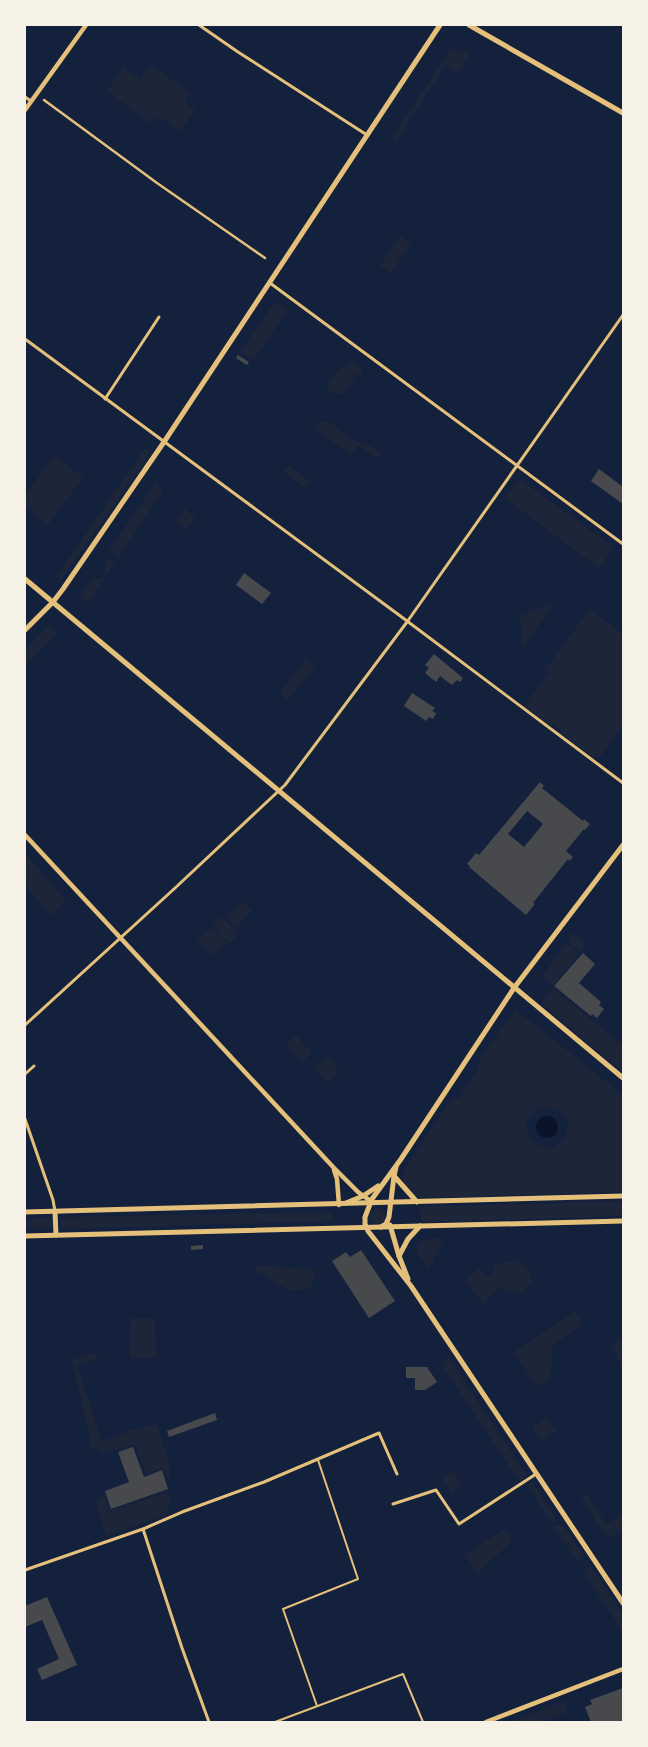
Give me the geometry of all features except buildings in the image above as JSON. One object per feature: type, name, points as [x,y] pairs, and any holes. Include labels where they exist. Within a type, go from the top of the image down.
[{"type":"main road","points":[[25,630],[53,602],[164,442],[440,25]]},
{"type":"main road","points":[[469,25],[623,113]]},
{"type":"main road","points":[[25,579],[623,1078]]},
{"type":"main road","points":[[623,845],[514,988],[401,1159],[384,1181],[366,1214],[366,1227],[411,1286],[623,1603]]},
{"type":"main road","points":[[366,1214],[370,1225],[378,1227],[386,1224],[394,1176],[401,1159]]},
{"type":"main road","points":[[394,1176],[417,1202]]},
{"type":"main road","points":[[339,1205],[363,1196],[384,1181]]},
{"type":"main road","points":[[25,1212],[623,1196]]},
{"type":"main road","points":[[373,1203],[385,1207],[389,1215],[399,1256],[411,1286]]},
{"type":"main road","points":[[55,1212],[56,1235]]},
{"type":"main road","points":[[25,1236],[623,1222]]},
{"type":"main road","points":[[399,1256],[406,1242],[420,1226]]},
{"type":"street","points":[[25,110],[86,25]]},
{"type":"street","points":[[198,25],[367,135]]},
{"type":"street","points":[[25,97],[31,101]]},
{"type":"street","points":[[44,100],[157,183],[265,258]]},
{"type":"street","points":[[269,283],[623,544]]},
{"type":"street","points":[[25,1025],[279,792],[407,622],[623,315]]},
{"type":"street","points":[[105,399],[159,317]]},
{"type":"street","points":[[25,339],[623,783]]},
{"type":"street","points":[[25,835],[334,1168],[373,1203]]},
{"type":"street","points":[[25,1074],[34,1066]]},
{"type":"street","points":[[25,1119],[50,1190],[55,1212]]},
{"type":"street","points":[[334,1168],[339,1205]]},
{"type":"street","points":[[25,1570],[143,1529],[182,1512],[264,1482],[379,1433],[398,1474]]},
{"type":"street","points":[[394,1504],[436,1490],[459,1524],[536,1474]]},
{"type":"street","points":[[143,1529],[182,1648],[209,1722]]},
{"type":"street","points":[[486,1722],[623,1669]]},
{"type":"lane","points":[[317,1706],[283,1609],[358,1579],[318,1460]]},
{"type":"lane","points":[[275,1722],[403,1674],[424,1722]]},
{"type":"shaded area","points":[[451,49],[459,53],[463,49],[470,53],[458,73],[446,65],[396,142],[391,138]]},
{"type":"shaded area","points":[[151,65],[191,93],[184,102],[195,110],[180,131],[157,116],[150,123],[107,91],[123,68],[140,80]]},
{"type":"shaded area","points":[[400,236],[411,243],[391,273],[380,266]]},
{"type":"shaded area","points":[[275,302],[288,310],[253,361],[240,352]]},
{"type":"shaded area","points":[[352,362],[363,368],[360,375],[355,374],[344,392],[335,394],[326,386],[336,372]]},
{"type":"shaded area","points":[[328,421],[350,438],[371,446],[380,455],[376,457],[359,446],[350,454],[316,429],[317,423]]},
{"type":"shaded area","points":[[145,448],[151,453],[61,580],[56,577]]},
{"type":"shaded area","points":[[54,456],[83,477],[48,525],[25,506],[25,495]]},
{"type":"shaded area","points":[[289,465],[310,481],[305,488],[284,472]]},
{"type":"shaded area","points":[[519,479],[614,547],[599,568],[505,498]]},
{"type":"shaded area","points":[[155,484],[163,490],[119,557],[109,550]]},
{"type":"shaded area","points":[[184,508],[195,518],[185,530],[176,521]]},
{"type":"shaded area","points":[[105,557],[115,563],[89,602],[81,596],[91,579],[101,579],[105,573]]},
{"type":"shaded area","points":[[556,601],[522,649],[520,616]]},
{"type":"shaded area","points":[[590,609],[623,634],[623,726],[599,758],[595,756],[595,759],[561,733],[562,731],[552,724],[550,726],[527,708],[525,704],[549,674],[545,670]]},
{"type":"shaded area","points":[[49,626],[57,634],[25,665],[25,649]]},
{"type":"shaded area","points":[[306,659],[315,666],[288,700],[280,693]]},
{"type":"shaded area","points":[[25,853],[66,901],[51,915],[25,886]]},
{"type":"shaded area","points":[[243,901],[252,911],[240,922],[240,926],[237,929],[226,917]]},
{"type":"shaded area","points":[[222,917],[237,932],[236,937],[230,943],[223,936],[222,938],[227,943],[212,955],[197,940],[211,927],[219,935],[221,934],[213,925]]},
{"type":"shaded area","points":[[573,932],[586,945],[580,952],[569,943]]},
{"type":"shaded area","points":[[566,943],[579,954],[553,985],[542,977]]},
{"type":"shaded area","points":[[553,988],[623,1046],[623,1072],[541,1003]]},
{"type":"shaded area","points":[[515,1009],[623,1095],[623,1192],[422,1198],[406,1188],[402,1179],[406,1167],[449,1102],[460,1097],[479,1067],[479,1061]],"holes":[[[550,1107],[563,1114],[568,1127],[564,1139],[549,1148],[541,1147],[534,1142],[529,1135],[527,1127],[528,1119],[534,1112]]]},
{"type":"shaded area","points":[[296,1035],[312,1053],[302,1062],[286,1044]]},
{"type":"shaded area","points":[[329,1056],[339,1073],[328,1083],[314,1068]]},
{"type":"shaded area","points":[[547,1116],[555,1119],[558,1127],[555,1135],[547,1138],[539,1135],[536,1127],[539,1119]]},
{"type":"shaded area","points":[[623,1201],[623,1216],[421,1222],[420,1207]]},
{"type":"shaded area","points":[[377,1208],[383,1210],[385,1216],[383,1222],[377,1224],[371,1222],[369,1216],[371,1210]]},
{"type":"shaded area","points":[[331,1212],[332,1221],[61,1229],[61,1217]]},
{"type":"shaded area","points":[[52,1218],[52,1228],[25,1229],[25,1219]]},
{"type":"shaded area","points":[[444,1238],[429,1269],[418,1253],[416,1246],[425,1240]]},
{"type":"shaded area","points":[[515,1261],[528,1268],[533,1281],[520,1294],[498,1288],[483,1304],[465,1281],[479,1268],[483,1274],[490,1276],[496,1264]]},
{"type":"shaded area","points":[[256,1266],[314,1269],[315,1277],[312,1280],[311,1288],[290,1291],[257,1271]]},
{"type":"shaded area","points":[[575,1311],[583,1324],[552,1346],[551,1380],[536,1385],[514,1352]]},
{"type":"shaded area","points":[[131,1318],[155,1319],[156,1358],[130,1357]]},
{"type":"shaded area","points":[[623,1337],[623,1367],[610,1345]]},
{"type":"shaded area","points":[[95,1353],[97,1359],[77,1365],[102,1441],[127,1431],[157,1424],[170,1467],[169,1482],[163,1468],[146,1474],[135,1444],[102,1454],[99,1449],[92,1449],[72,1360]]},
{"type":"shaded area","points":[[449,1358],[526,1474],[522,1480],[519,1481],[441,1364]]},
{"type":"shaded area","points":[[547,1418],[556,1431],[542,1441],[532,1428]]},
{"type":"shaded area","points":[[453,1471],[462,1484],[451,1492],[442,1479]]},
{"type":"shaded area","points":[[531,1483],[535,1486],[555,1517],[554,1521],[550,1521],[527,1485]]},
{"type":"shaded area","points":[[165,1493],[171,1497],[165,1516],[106,1536],[96,1503],[103,1494],[110,1511]]},
{"type":"shaded area","points":[[586,1494],[606,1524],[623,1515],[623,1530],[608,1539],[581,1497]]},
{"type":"shaded area","points":[[558,1525],[564,1527],[585,1556],[577,1561],[554,1527]]},
{"type":"shaded area","points":[[505,1529],[512,1541],[477,1574],[465,1554]]},
{"type":"shaded area","points":[[591,1566],[623,1615],[623,1632],[583,1571]]},
{"type":"shaded area","points":[[564,1701],[568,1712],[541,1722],[513,1722]]}]
